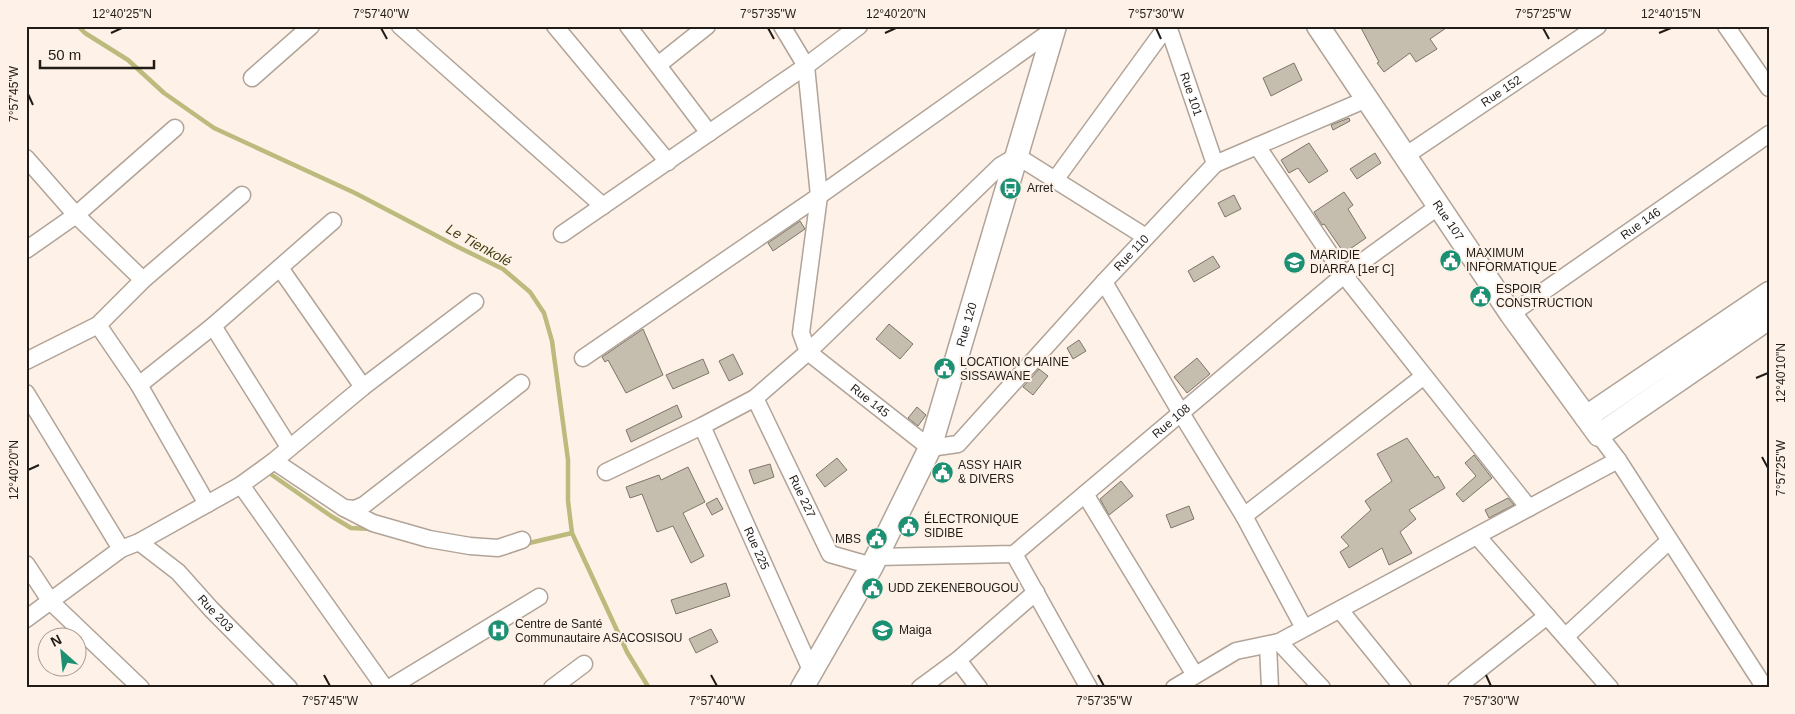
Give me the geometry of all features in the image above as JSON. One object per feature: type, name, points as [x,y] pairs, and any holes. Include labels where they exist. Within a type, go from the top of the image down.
[{"type":"main road","name":"Rue 120","points":[[806,679],[874,561],[930,448],[1055,28]]},
{"type":"main road","name":"Rue 107","points":[[1324,28],[1367,99],[1511,314],[1592,426]]},
{"type":"main road","points":[[1592,426],[1769,293]]},
{"type":"main road","points":[[1592,426],[1769,318]]},
{"type":"street","points":[[252,78],[311,26]]},
{"type":"street","points":[[400,26],[603,206]]},
{"type":"street","points":[[556,26],[668,162]]},
{"type":"street","points":[[628,26],[709,133]]},
{"type":"street","points":[[658,65],[707,26]]},
{"type":"street","points":[[782,26],[806,66],[819,196],[801,333],[808,352]]},
{"type":"street","points":[[562,234],[806,66],[859,26]]},
{"type":"street","points":[[1054,180],[1168,26]]},
{"type":"street","name":"Rue 101","points":[[1168,26],[1215,164]]},
{"type":"street","name":"Rue 152","points":[[1405,156],[1598,26]]},
{"type":"street","points":[[1726,26],[1769,88]]},
{"type":"street","points":[[583,358],[819,196],[1055,28]]},
{"type":"street","name":"Rue 110","points":[[930,448],[958,444],[1146,236],[1215,164],[1367,99]]},
{"type":"street","points":[[26,250],[76,215],[175,128]]},
{"type":"street","name":"Rue 146","points":[[1511,314],[1769,134]]},
{"type":"street","points":[[1257,146],[1344,275],[1529,508]]},
{"type":"street","points":[[606,472],[702,426],[755,398],[808,352],[1000,166],[1017,156],[1146,236]]},
{"type":"street","points":[[26,158],[76,215],[143,280]]},
{"type":"street","points":[[26,361],[98,325],[143,280],[242,195]]},
{"type":"street","name":"Rue 108","points":[[1014,554],[1344,275],[1439,206]]},
{"type":"street","points":[[139,385],[213,326],[333,221]]},
{"type":"street","points":[[280,268],[363,387]]},
{"type":"street","points":[[1104,282],[1244,516],[1304,628]]},
{"type":"street","points":[[26,619],[121,549],[139,542],[241,485],[274,461],[288,447],[363,387],[474,302]]},
{"type":"street","points":[[98,325],[139,385],[207,504]]},
{"type":"street","points":[[213,326],[288,447]]},
{"type":"street","name":"Rue 145","points":[[808,352],[930,448]]},
{"type":"street","points":[[1244,516],[1424,376]]},
{"type":"street","points":[[344,508],[355,508],[364,505],[521,383]]},
{"type":"street","points":[[26,393],[121,549]]},
{"type":"street","name":"Rue 227","points":[[755,398],[830,554],[874,561]]},
{"type":"street","name":"Rue 225","points":[[702,426],[806,679]]},
{"type":"street","points":[[1592,426],[1618,460],[1765,688]]},
{"type":"street","points":[[1174,688],[1236,651],[1273,643],[1340,610],[1618,460]]},
{"type":"street","points":[[274,461],[344,508],[373,523],[429,539],[470,546],[498,548],[522,540]]},
{"type":"street","points":[[241,485],[385,688]]},
{"type":"street","points":[[1085,494],[1195,674]]},
{"type":"street","points":[[1478,536],[1610,688]]},
{"type":"street","points":[[1566,636],[1669,541]]},
{"type":"street","name":"Rue 203","points":[[139,542],[178,572],[211,609],[289,688]]},
{"type":"street","points":[[874,561],[1014,554],[1089,688]]},
{"type":"street","points":[[26,564],[51,602],[141,688]]},
{"type":"street","points":[[920,688],[958,660],[1036,592]]},
{"type":"street","points":[[390,688],[539,596]]},
{"type":"street","points":[[1340,610],[1404,688]]},
{"type":"street","points":[[1456,688],[1548,616]]},
{"type":"street","points":[[1270,688],[1273,643]]},
{"type":"street","points":[[1273,643],[1322,688]]},
{"type":"street","points":[[958,660],[980,688]]},
{"type":"street","points":[[552,688],[584,664]]},
{"type":"building","points":[[1360,26],[1449,26],[1430,39],[1437,49],[1416,62],[1410,53],[1384,72],[1377,63],[1379,62]]},
{"type":"building","points":[[1294,63],[1302,80],[1271,96],[1263,78]]},
{"type":"building","points":[[1349,118],[1350,121],[1333,130],[1331,125]]},
{"type":"building","points":[[1309,143],[1328,171],[1309,183],[1298,168],[1289,173],[1281,160]]},
{"type":"building","points":[[1375,153],[1381,163],[1357,179],[1350,169]]},
{"type":"building","points":[[1344,192],[1353,205],[1348,209],[1366,238],[1344,253],[1314,212]]},
{"type":"building","points":[[1234,195],[1241,209],[1225,217],[1218,203]]},
{"type":"building","points":[[800,221],[805,229],[773,251],[768,243]]},
{"type":"building","points":[[1213,256],[1220,267],[1194,282],[1188,271]]},
{"type":"building","points":[[889,324],[913,344],[900,359],[876,339]]},
{"type":"building","points":[[643,329],[663,375],[626,393],[608,360],[605,362],[602,357]]},
{"type":"building","points":[[1079,340],[1086,351],[1073,359],[1067,348]]},
{"type":"building","points":[[733,354],[743,374],[729,381],[719,361]]},
{"type":"building","points":[[1197,358],[1210,374],[1187,393],[1174,377]]},
{"type":"building","points":[[703,359],[709,373],[673,389],[666,375]]},
{"type":"building","points":[[1039,369],[1048,376],[1033,395],[1023,387]]},
{"type":"building","points":[[677,405],[682,417],[631,442],[626,430]]},
{"type":"building","points":[[917,407],[926,415],[918,426],[908,418]]},
{"type":"building","points":[[1407,438],[1435,478],[1438,476],[1445,488],[1409,510],[1416,519],[1400,532],[1412,553],[1389,565],[1382,548],[1349,568],[1340,552],[1349,546],[1341,537],[1371,510],[1365,501],[1392,481],[1377,454]]},
{"type":"building","points":[[1474,455],[1492,478],[1463,502],[1456,494],[1476,476],[1465,463]]},
{"type":"building","points":[[837,458],[847,470],[825,487],[816,475]]},
{"type":"building","points":[[770,464],[774,477],[754,484],[749,470]]},
{"type":"building","points":[[688,467],[705,502],[683,513],[704,556],[691,563],[673,526],[657,532],[642,494],[630,498],[626,487],[659,475],[661,480]]},
{"type":"building","points":[[1121,481],[1133,496],[1109,515],[1100,499]]},
{"type":"building","points":[[717,498],[723,509],[712,515],[706,504]]},
{"type":"building","points":[[1508,498],[1514,505],[1489,518],[1485,510]]},
{"type":"building","points":[[1189,506],[1194,519],[1171,528],[1166,515]]},
{"type":"building","points":[[726,583],[730,596],[676,614],[671,600]]},
{"type":"building","points":[[711,629],[718,642],[696,653],[689,639]]},
{"type":"waterway","name":"Le Tienkolé","points":[[78,26],[85,33],[128,60],[164,93],[214,128],[355,193],[503,269],[530,292],[544,313],[552,341],[568,460],[568,501],[572,533],[627,652],[649,688]]},
{"type":"waterway","points":[[272,475],[351,528],[372,529]]},
{"type":"waterway","points":[[525,544],[572,533]]},
{"type":"place","name":"Arret","points":[[1011,188]]},
{"type":"place","name":"MAXIMUM INFORMATIQUE","points":[[1450,260]]},
{"type":"place","name":"MARIDIE DIARRA [1er C]","points":[[1294,262]]},
{"type":"place","name":"ESPOIR CONSTRUCTION","points":[[1480,296]]},
{"type":"place","name":"LOCATION CHAINE SISSAWANE","points":[[944,369]]},
{"type":"place","name":"ASSY HAIR & DIVERS","points":[[942,472]]},
{"type":"place","name":"ÉLECTRONIQUE SIDIBE","points":[[908,526]]},
{"type":"place","name":"MBS","points":[[877,539]]},
{"type":"place","name":"UDD ZEKENEBOUGOU","points":[[872,588]]},
{"type":"place","name":"Maiga","points":[[883,630]]},
{"type":"place","name":"Centre de Santé Communautaire ASACOSISOU","points":[[499,631]]}]
